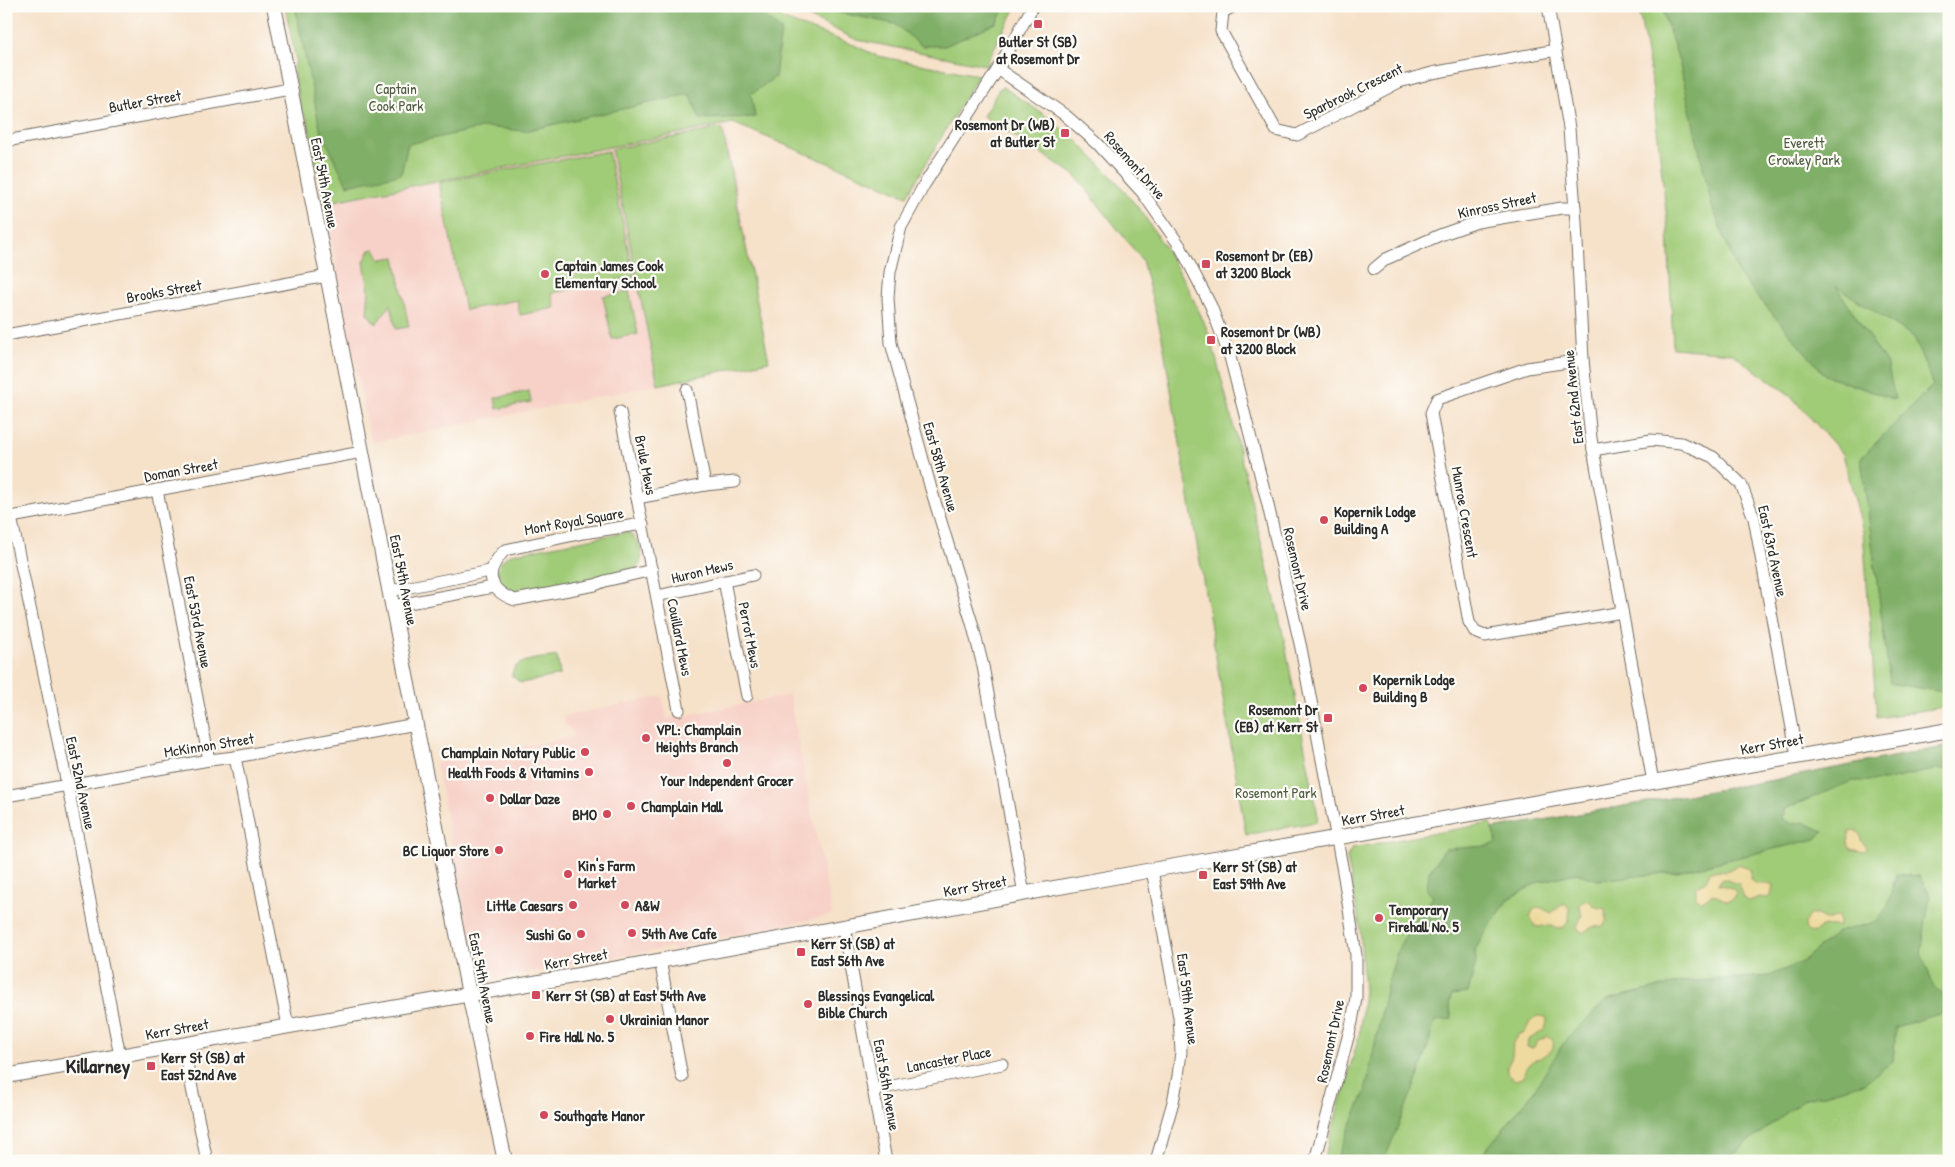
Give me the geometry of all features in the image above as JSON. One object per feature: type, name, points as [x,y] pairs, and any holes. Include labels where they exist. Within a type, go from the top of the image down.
[{"type":"street","name":"East 54th Avenue","points":[[274,6],[504,1161]]},
{"type":"street","points":[[998,69],[1033,6]]},
{"type":"street","name":"Sparbrook Crescent","points":[[1234,6],[1223,12],[1221,32],[1276,130],[1297,135],[1399,82],[1432,73],[1556,50]]},
{"type":"street","name":"East 62nd Avenue","points":[[1548,6],[1569,128],[1583,360],[1593,450],[1653,782]]},
{"type":"street","name":"Rosemont Drive","points":[[998,69],[1064,115],[1097,143],[1142,192],[1180,246],[1211,306],[1230,357],[1267,501],[1300,648],[1337,838],[1356,955],[1356,998],[1348,1042],[1315,1161]]},
{"type":"street","name":"East 58th Avenue","points":[[998,69],[941,157],[901,228],[890,272],[888,298],[891,343],[930,489],[972,624],[983,666],[1024,894]]},
{"type":"street","name":"Butler Street","points":[[6,141],[290,89]]},
{"type":"street","name":"Kinross Street","points":[[1374,269],[1386,260],[1440,235],[1477,222],[1558,208],[1575,208]]},
{"type":"street","name":"Brooks Street","points":[[6,335],[327,276]]},
{"type":"street","name":"Munroe Crescent","points":[[1583,360],[1527,368],[1437,399],[1431,413],[1469,622],[1476,632],[1485,636],[1622,612]]},
{"type":"street","points":[[687,390],[705,485]]},
{"type":"street","name":"Brule Mews","points":[[620,412],[643,524]]},
{"type":"street","name":"East 63rd Avenue","points":[[1593,450],[1651,440],[1681,443],[1713,457],[1741,484],[1754,518],[1797,756]]},
{"type":"street","name":"Doman Street","points":[[9,517],[362,452]]},
{"type":"street","points":[[637,498],[705,485],[735,482]]},
{"type":"street","name":"East 53rd Avenue","points":[[157,490],[209,760]]},
{"type":"street","name":"East 52nd Avenue","points":[[9,517],[66,785],[120,1056]]},
{"type":"street","name":"Mont Royal Square","points":[[490,571],[497,558],[505,550],[583,533],[643,524],[652,570]]},
{"type":"street","points":[[390,591],[490,571],[493,587],[503,596],[515,600],[595,585],[652,570]]},
{"type":"street","name":"Couillard Mews","points":[[652,570],[679,710]]},
{"type":"street","name":"Huron Mews","points":[[657,596],[753,575]]},
{"type":"street","name":"Perrot Mews","points":[[724,581],[747,696]]},
{"type":"street","points":[[393,606],[493,587]]},
{"type":"street","name":"McKinnon Street","points":[[6,796],[416,724]]},
{"type":"street","name":"Kerr Street","points":[[6,1076],[844,927],[1152,870],[1949,730]]},
{"type":"street","points":[[235,757],[288,1026]]},
{"type":"street","name":"East 59th Avenue","points":[[1152,870],[1179,1017],[1180,1052],[1173,1102],[1156,1161]]},
{"type":"street","name":"East 56th Avenue","points":[[844,927],[886,1161]]},
{"type":"street","points":[[660,960],[682,1077]]},
{"type":"street","points":[[183,1045],[207,1161]]},
{"type":"street","name":"Lancaster Place","points":[[873,1090],[1002,1064]]},
{"type":"shaded area","name":"Captain James Cook Elementary School","points":[[725,126],[769,362],[371,443],[324,203]]},
{"type":"shaded area","points":[[789,695],[832,915],[687,945],[678,951],[671,947],[487,980],[479,977],[436,763],[573,737],[572,730],[565,724],[564,716],[662,696],[667,719]]},
{"type":"green space","name":"Captain Cook Park","points":[[285,6],[765,6],[784,20],[854,45],[877,56],[978,75],[907,196],[733,123],[324,203],[307,118],[301,110],[293,70],[296,61]]},
{"type":"green space","name":"Captain Cook Park","points":[[295,6],[752,6],[781,30],[775,77],[751,94],[755,117],[700,119],[690,94],[524,131],[486,127],[408,144],[401,174],[347,185],[320,129]]},
{"type":"green space","points":[[786,6],[1017,6],[985,65],[857,40]]},
{"type":"green space","points":[[821,6],[1006,6],[996,23],[945,46],[922,46],[895,24],[841,13]]},
{"type":"green space","name":"Everett Crowley Park","points":[[1638,6],[1949,6],[1949,706],[1877,718],[1863,531],[1843,454],[1790,395],[1731,353],[1673,348],[1668,229],[1651,75]]},
{"type":"green space","name":"Everett Crowley Park","points":[[1661,6],[1949,6],[1949,693],[1890,683],[1861,458],[1933,385],[1914,337],[1836,286],[1888,366],[1895,400],[1825,375],[1739,275],[1712,206],[1679,61]]},
{"type":"green space","name":"Rosemont Park","points":[[1003,87],[1046,116],[1077,141],[1118,183],[1143,214],[1164,246],[1186,284],[1204,322],[1211,339],[1229,408],[1282,629],[1318,816],[1316,822],[1246,835],[1162,337],[1142,260],[1075,175],[983,116],[999,89]]},
{"type":"green space","points":[[722,128],[769,361],[658,385],[611,149]]},
{"type":"green space","points":[[608,151],[634,277],[552,293],[555,308],[520,315],[517,300],[465,310],[439,182]]},
{"type":"green space","points":[[375,249],[382,261],[382,259],[395,257],[409,327],[396,329],[391,304],[376,324],[367,313],[369,290],[364,262],[370,250]]},
{"type":"green space","points":[[629,291],[638,334],[612,339],[603,296]]},
{"type":"green space","points":[[529,391],[531,402],[497,409],[495,398]]},
{"type":"green space","points":[[627,532],[635,539],[642,555],[639,565],[634,570],[518,594],[505,586],[498,576],[500,564],[511,554]]},
{"type":"green space","points":[[557,656],[560,675],[521,683],[512,676],[513,670],[517,666],[529,660]]},
{"type":"green space","points":[[1949,746],[1949,1161],[1323,1161],[1359,1036],[1364,991],[1360,927],[1347,857],[1352,848],[1491,823],[1492,829],[1774,780]]},
{"type":"green space","points":[[1949,746],[1949,769],[1938,769],[1883,781],[1852,781],[1785,809],[1782,819],[1792,824],[1803,822],[1823,831],[1816,839],[1677,872],[1598,880],[1576,873],[1539,882],[1510,898],[1490,925],[1475,950],[1476,962],[1468,993],[1452,995],[1449,1003],[1452,1019],[1435,1021],[1420,1072],[1384,1161],[1339,1161],[1339,1152],[1365,1092],[1387,985],[1398,949],[1414,920],[1433,897],[1427,890],[1429,872],[1445,849],[1488,846],[1497,843],[1492,829],[1774,780]]},
{"type":"green space","points":[[1896,874],[1919,876],[1930,895],[1921,953],[1934,987],[1949,1000],[1949,1011],[1896,1027],[1893,1061],[1864,1083],[1803,1100],[1724,1161],[1474,1161],[1484,1152],[1531,1095],[1563,1044],[1606,1000],[1681,982],[1769,976],[1802,962],[1837,932],[1877,922],[1888,905]]},
{"type":"sand","points":[[1856,831],[1860,834],[1861,840],[1867,848],[1864,852],[1851,849],[1847,842],[1850,832]]},
{"type":"sand","points":[[1739,864],[1751,870],[1750,879],[1752,882],[1773,886],[1771,896],[1749,901],[1744,898],[1739,884],[1723,879],[1718,884],[1734,889],[1736,894],[1733,899],[1727,901],[1713,894],[1702,901],[1696,898],[1696,886],[1706,881],[1710,872],[1727,871]]},
{"type":"sand","points":[[1588,900],[1595,907],[1605,909],[1607,920],[1603,926],[1592,927],[1582,933],[1577,927],[1582,915],[1579,906],[1582,902]]},
{"type":"sand","points":[[1562,905],[1567,905],[1570,909],[1565,926],[1559,929],[1549,925],[1538,927],[1534,925],[1530,917],[1533,910],[1540,907],[1551,913]]},
{"type":"sand","points":[[1810,915],[1818,915],[1823,919],[1839,916],[1839,926],[1826,926],[1814,932],[1808,931],[1805,924]]},
{"type":"sand","points":[[1537,1016],[1546,1017],[1546,1025],[1536,1036],[1528,1040],[1527,1047],[1533,1048],[1537,1042],[1548,1036],[1552,1038],[1553,1048],[1550,1052],[1530,1064],[1522,1078],[1515,1080],[1507,1073],[1507,1067],[1512,1057],[1513,1042],[1519,1034],[1525,1032],[1530,1022]]},
{"type":"place","name":"Butler St (SB) at Rosemont Dr","points":[[1038,24]]},
{"type":"place","name":"Rosemont Dr (WB) at Butler St","points":[[1065,133]]},
{"type":"place","name":"Rosemont Dr (EB) at 3200 Block","points":[[1206,264]]},
{"type":"place","name":"Captain James Cook Elementary School","points":[[545,274]]},
{"type":"place","name":"Rosemont Dr (WB) at 3200 Block","points":[[1211,340]]},
{"type":"place","name":"Kopernik Lodge Building A","points":[[1324,520]]},
{"type":"place","name":"Kopernik Lodge Building B","points":[[1363,688]]},
{"type":"place","name":"Rosemont Dr (EB) at Kerr St","points":[[1328,718]]},
{"type":"place","name":"VPL: Champlain Heights Branch","points":[[646,738]]},
{"type":"place","name":"Champlain Notary Public","points":[[585,752]]},
{"type":"place","name":"Your Independent Grocer","points":[[727,763]]},
{"type":"place","name":"Health Foods & Vitamins","points":[[589,772]]},
{"type":"place","name":"Dollar Daze","points":[[490,798]]},
{"type":"place","name":"Champlain Mall","points":[[631,806]]},
{"type":"place","name":"BMO","points":[[607,814]]},
{"type":"place","name":"BC Liquor Store","points":[[499,850]]},
{"type":"place","name":"Kin's Farm Market","points":[[568,874]]},
{"type":"place","name":"Kerr St (SB) at East 59th Ave","points":[[1203,875]]},
{"type":"place","name":"Little Caesars","points":[[573,905]]},
{"type":"place","name":"A&W","points":[[625,905]]},
{"type":"place","name":"Temporary Firehall No. 5","points":[[1379,918]]},
{"type":"place","name":"54th Ave Cafe","points":[[632,933]]},
{"type":"place","name":"Sushi Go","points":[[581,934]]},
{"type":"place","name":"Kerr St (SB) at East 56th Ave","points":[[801,952]]},
{"type":"place","name":"Kerr St (SB) at East 54th Ave","points":[[536,995]]},
{"type":"place","name":"Blessings Evangelical Bible Church","points":[[808,1004]]},
{"type":"place","name":"Ukrainian Manor","points":[[610,1019]]},
{"type":"place","name":"Fire Hall No. 5","points":[[530,1036]]},
{"type":"place","name":"Kerr St (SB) at East 52nd Ave","points":[[151,1066]]},
{"type":"place","name":"Southgate Manor","points":[[544,1115]]},
{"type":"district","name":"Killarney","points":[[98,1065]]}]
